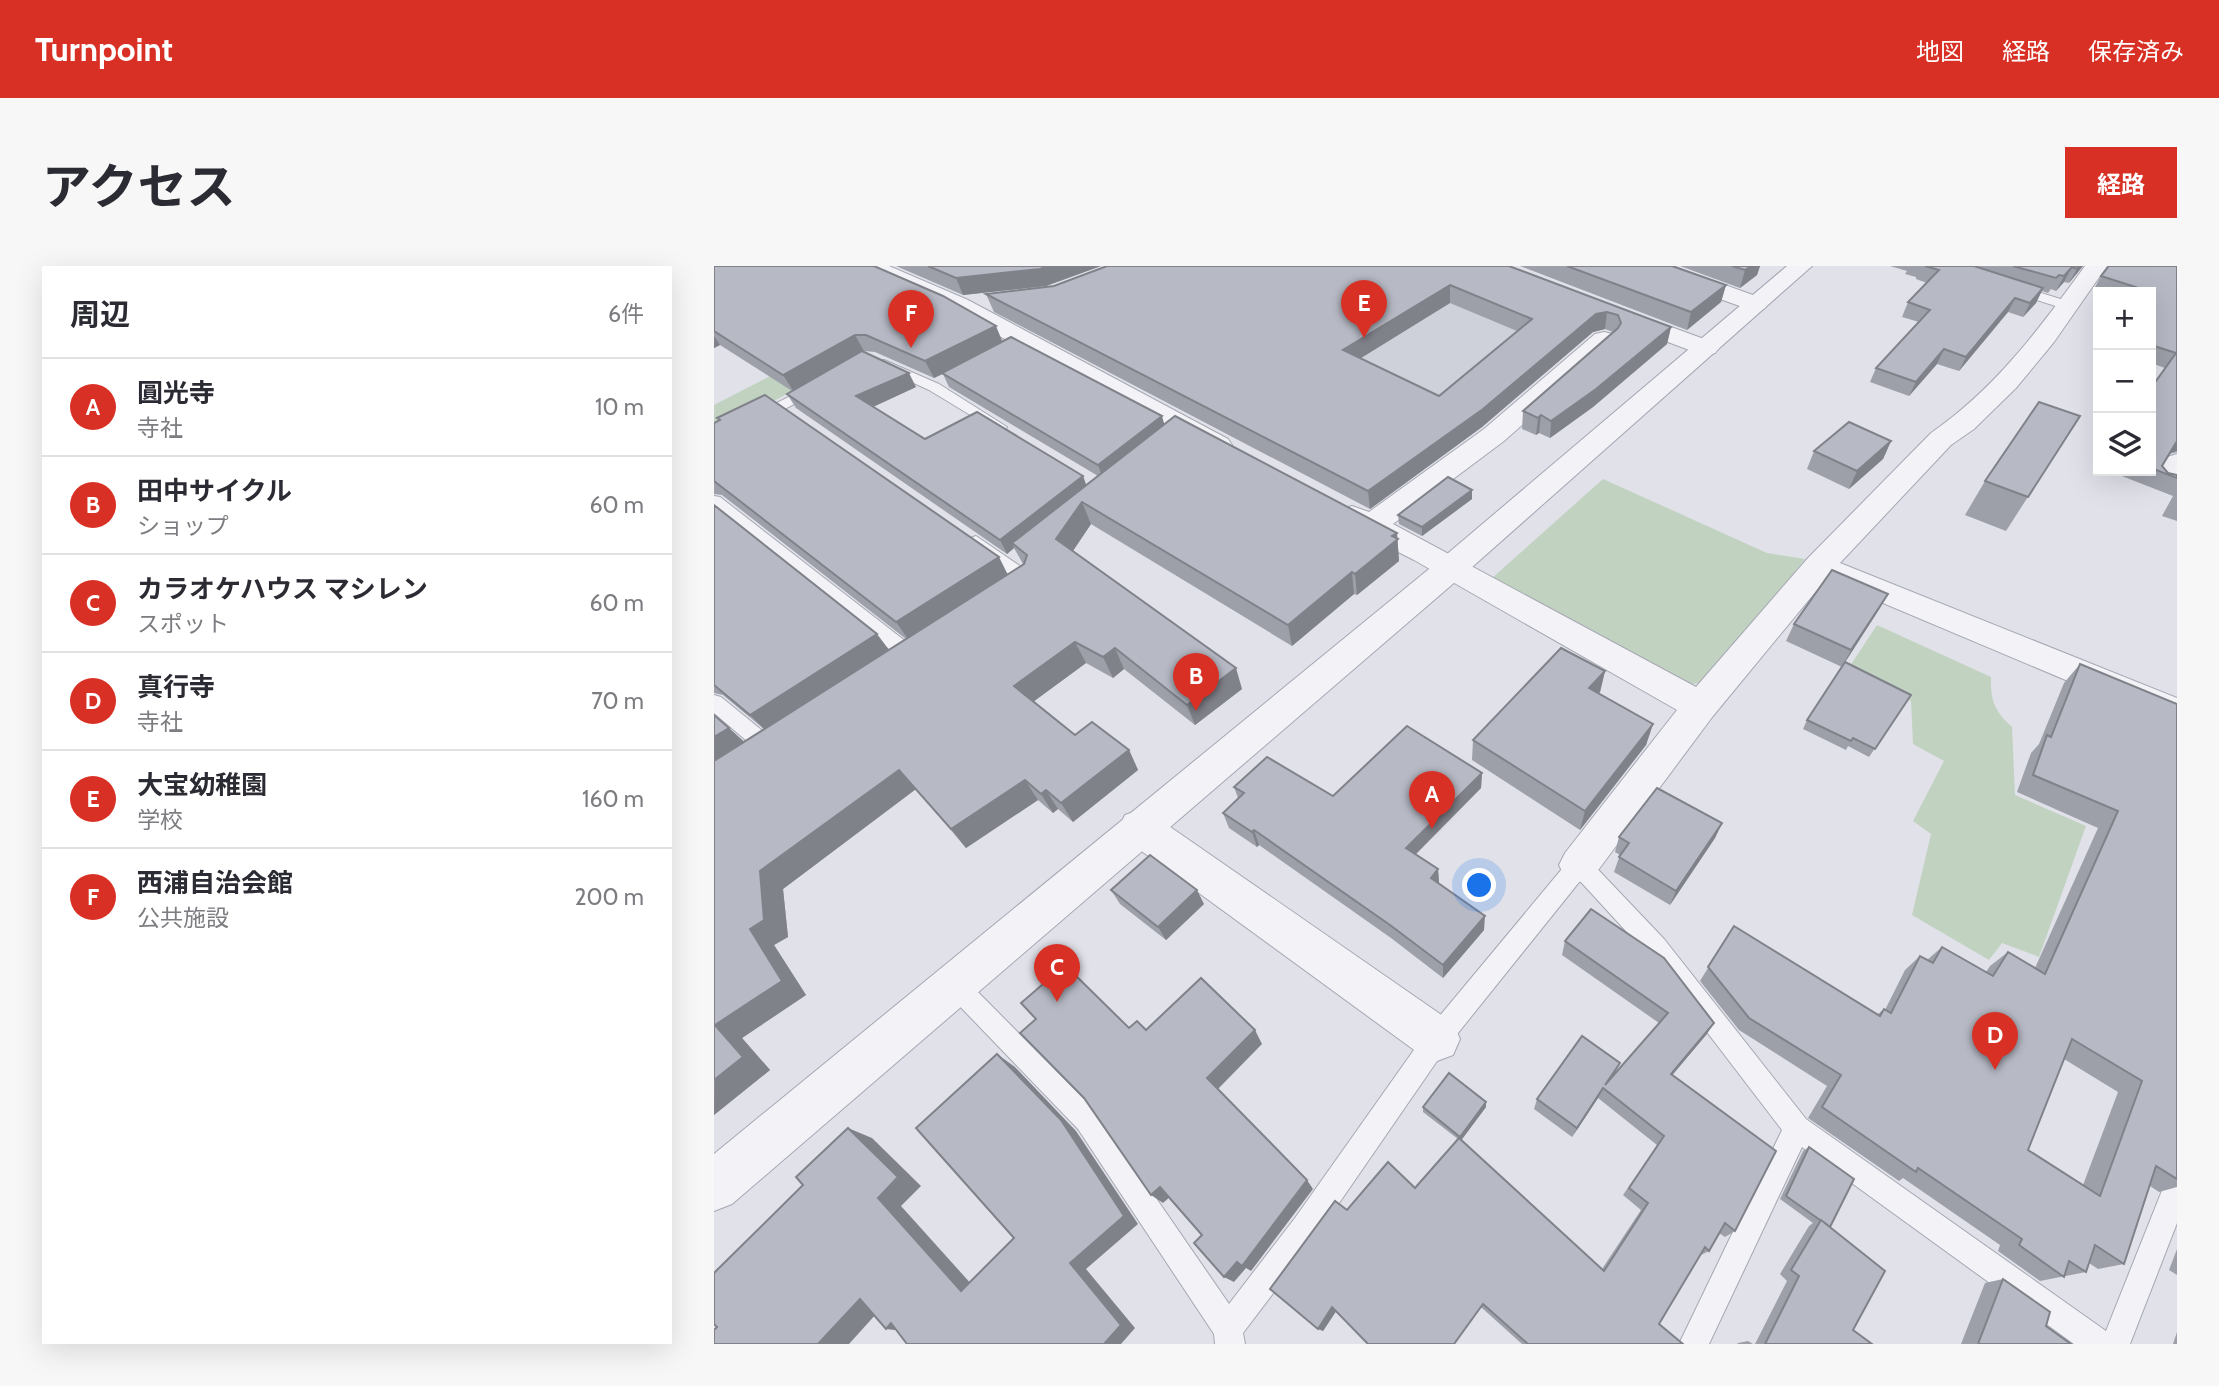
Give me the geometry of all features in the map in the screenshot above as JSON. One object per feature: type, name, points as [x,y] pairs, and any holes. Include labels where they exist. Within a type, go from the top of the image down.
[{"type":"street","points":[[870,266],[960,305],[1015,343],[1179,431],[1245,459]]},
{"type":"street","points":[[1650,266],[1756,304]]},
{"type":"street","points":[[714,1186],[1451,568],[1801,266]]},
{"type":"street","points":[[1579,864],[1700,706],[1819,566],[1941,439],[1956,430],[1995,394],[2068,306],[2096,266]]},
{"type":"street","points":[[960,305],[1000,302]]},
{"type":"street","points":[[1595,306],[1706,348]]},
{"type":"street","points":[[1371,526],[1494,435],[1604,339]]},
{"type":"street","points":[[1326,502],[1700,706]]},
{"type":"street","points":[[1819,566],[2177,713]]},
{"type":"street","points":[[1139,827],[1437,1039]]},
{"type":"lane","points":[[2005,285],[2068,306]]},
{"type":"lane","points":[[869,357],[939,384],[1013,435]]},
{"type":"lane","points":[[714,441],[786,412],[825,382]]},
{"type":"lane","points":[[714,501],[917,652],[889,670]]},
{"type":"lane","points":[[963,533],[1014,560],[1027,579],[1004,594]]},
{"type":"lane","points":[[714,702],[774,744],[752,761]]},
{"type":"lane","points":[[954,984],[1087,1120],[1229,1336],[1437,1039],[1579,864],[1656,947],[1797,1128],[2099,1344]]},
{"type":"lane","points":[[1694,1344],[1797,1128]]},
{"type":"lane","points":[[2115,1344],[2177,1188]]},
{"type":"shaded area","points":[[1293,266],[1475,266],[1569,303],[1437,406],[1376,381]]},
{"type":"green space","points":[[784,369],[826,373],[714,433],[714,405]]},
{"type":"green space","points":[[1603,479],[1767,553],[1805,559],[1707,681],[1689,685],[1491,579]]},
{"type":"green space","points":[[1877,625],[1991,677],[1991,692],[1995,705],[2012,727],[2015,795],[2086,826],[2039,957],[2002,943],[1989,960],[1912,915],[1931,834],[1913,821],[1944,761],[1913,744],[1911,701],[1848,669]]},
{"type":"building","points":[[714,266],[874,266],[943,296],[996,326],[925,361],[866,335],[855,335],[783,375],[714,331]]},
{"type":"building","points":[[928,266],[1049,266],[956,278]]},
{"type":"building","points":[[1107,266],[1509,266],[1671,327],[1596,389],[1551,421],[1541,415],[1538,418],[1523,411],[1621,323],[1618,315],[1607,312],[1596,314],[1483,409],[1368,491],[986,294],[1054,286]],"holes":[[[1450,285],[1532,319],[1439,396],[1343,350]]]},
{"type":"building","points":[[1567,266],[1672,266],[1726,285],[1691,312]]},
{"type":"building","points":[[1732,266],[1751,266],[1745,270]]},
{"type":"building","points":[[1925,266],[1974,266],[2043,288],[2030,303],[2015,298],[1966,357],[1944,349],[1916,382],[1876,368],[1930,310],[1908,302],[1939,270]]},
{"type":"building","points":[[2013,266],[2079,266],[2077,269],[2072,267],[2064,276],[2059,275],[2056,278]]},
{"type":"building","points":[[2109,266],[2177,266],[2177,441],[2162,466],[2168,473],[2177,475],[2177,478],[2156,470],[2156,381],[2176,353],[2156,347],[2156,287],[2136,287],[2101,276]]},
{"type":"building","points":[[1011,337],[1162,416],[1098,465],[942,373]]},
{"type":"building","points":[[862,351],[909,373],[856,396],[925,439],[977,412],[1083,476],[1000,540],[787,394]]},
{"type":"building","points":[[765,395],[999,557],[896,622],[714,481],[714,423],[720,420],[717,418]]},
{"type":"building","points":[[2039,402],[2080,416],[2028,497],[1985,481]]},
{"type":"building","points":[[1175,416],[1397,533],[1392,536],[1398,539],[1355,574],[1352,572],[1288,625],[1082,502],[1056,539],[1236,668],[1187,705],[1115,648],[1103,657],[1075,642],[1014,686],[1075,735],[1092,722],[1129,750],[1061,803],[1046,790],[1041,794],[1025,780],[951,829],[899,770],[760,871],[764,920],[750,929],[782,981],[715,1025],[743,1057],[714,1080],[714,761],[1024,564],[1027,555],[1012,543]]},
{"type":"building","points":[[1849,422],[1891,441],[1857,471],[1814,451]]},
{"type":"building","points":[[1448,477],[1472,490],[1422,527],[1398,515]]},
{"type":"building","points":[[714,505],[877,634],[750,715],[714,685]]},
{"type":"building","points":[[1832,570],[1888,594],[1851,650],[1794,624]]},
{"type":"building","points":[[1561,648],[1605,671],[1589,688],[1653,724],[1585,811],[1473,740]]},
{"type":"building","points":[[1845,662],[1911,695],[1875,749],[1807,720]]},
{"type":"building","points":[[2080,664],[2177,704],[2177,1179],[2156,1166],[2124,1264],[2095,1245],[2086,1272],[2069,1261],[2064,1277],[2019,1245],[2022,1239],[1918,1168],[1916,1172],[1822,1107],[1841,1075],[1749,1018],[1708,967],[1734,926],[1880,1016],[1884,1009],[1891,1013],[1920,956],[1933,963],[1942,947],[1993,976],[2008,952],[2045,974],[2118,811],[2033,775],[2047,735],[2051,737]],"holes":[[[2072,1039],[2142,1081],[2100,1196],[2028,1150]]]},
{"type":"building","points":[[714,715],[729,728],[714,737]]},
{"type":"building","points":[[1407,726],[1482,773],[1406,848],[1438,869],[1431,878],[1485,916],[1443,965],[1254,830],[1252,832],[1223,813],[1244,793],[1234,787],[1267,757],[1333,796]]},
{"type":"building","points":[[1657,788],[1722,823],[1676,891],[1619,857],[1629,843],[1619,837]]},
{"type":"building","points":[[1150,855],[1197,890],[1158,927],[1111,890]]},
{"type":"building","points":[[1591,909],[1664,958],[1714,1023],[1671,1074],[1776,1151],[1735,1231],[1725,1223],[1709,1251],[1705,1247],[1659,1324],[1683,1344],[1528,1344],[1483,1304],[1454,1344],[1368,1344],[1332,1307],[1318,1329],[1270,1289],[1335,1201],[1347,1210],[1388,1162],[1415,1188],[1459,1138],[1604,1271],[1648,1203],[1629,1188],[1664,1136],[1603,1088],[1577,1128],[1537,1099],[1582,1036],[1620,1063],[1605,1085],[1668,1013],[1565,941]]},
{"type":"building","points":[[1065,965],[1129,1028],[1137,1021],[1146,1030],[1201,978],[1255,1030],[1207,1078],[1307,1180],[1242,1266],[1237,1262],[1224,1277],[1194,1243],[1202,1235],[1160,1187],[1151,1195],[1084,1098],[1020,1033],[1036,1019],[1021,1003]]},
{"type":"building","points":[[997,1054],[1061,1120],[1124,1216],[1070,1263],[1121,1325],[1104,1344],[907,1344],[891,1323],[886,1329],[860,1299],[818,1344],[714,1344],[714,1330],[717,1327],[714,1324],[714,1273],[803,1185],[796,1177],[848,1128],[898,1177],[878,1198],[961,1291],[1014,1238],[916,1128]]},
{"type":"building","points":[[1449,1073],[1486,1102],[1460,1137],[1423,1107]]},
{"type":"building","points":[[1809,1147],[1854,1179],[1830,1227],[1786,1196]]},
{"type":"building","points":[[1821,1220],[1885,1271],[1853,1330],[1872,1344],[1765,1344],[1799,1276],[1791,1270]]},
{"type":"building","points":[[2003,1279],[2050,1312],[2046,1326],[2071,1344],[1978,1344]]},
{"type":"place","name":"大宝幼稚園","points":[[1364,338]]},
{"type":"place","name":"西浦自治会館","points":[[911,348]]},
{"type":"place","name":"田中サイクル","points":[[1196,711]]},
{"type":"place","name":"圓光寺","points":[[1432,829]]},
{"type":"place","name":"カラオケハウス マシレン","points":[[1057,1002]]},
{"type":"place","name":"真行寺","points":[[1995,1070]]}]
